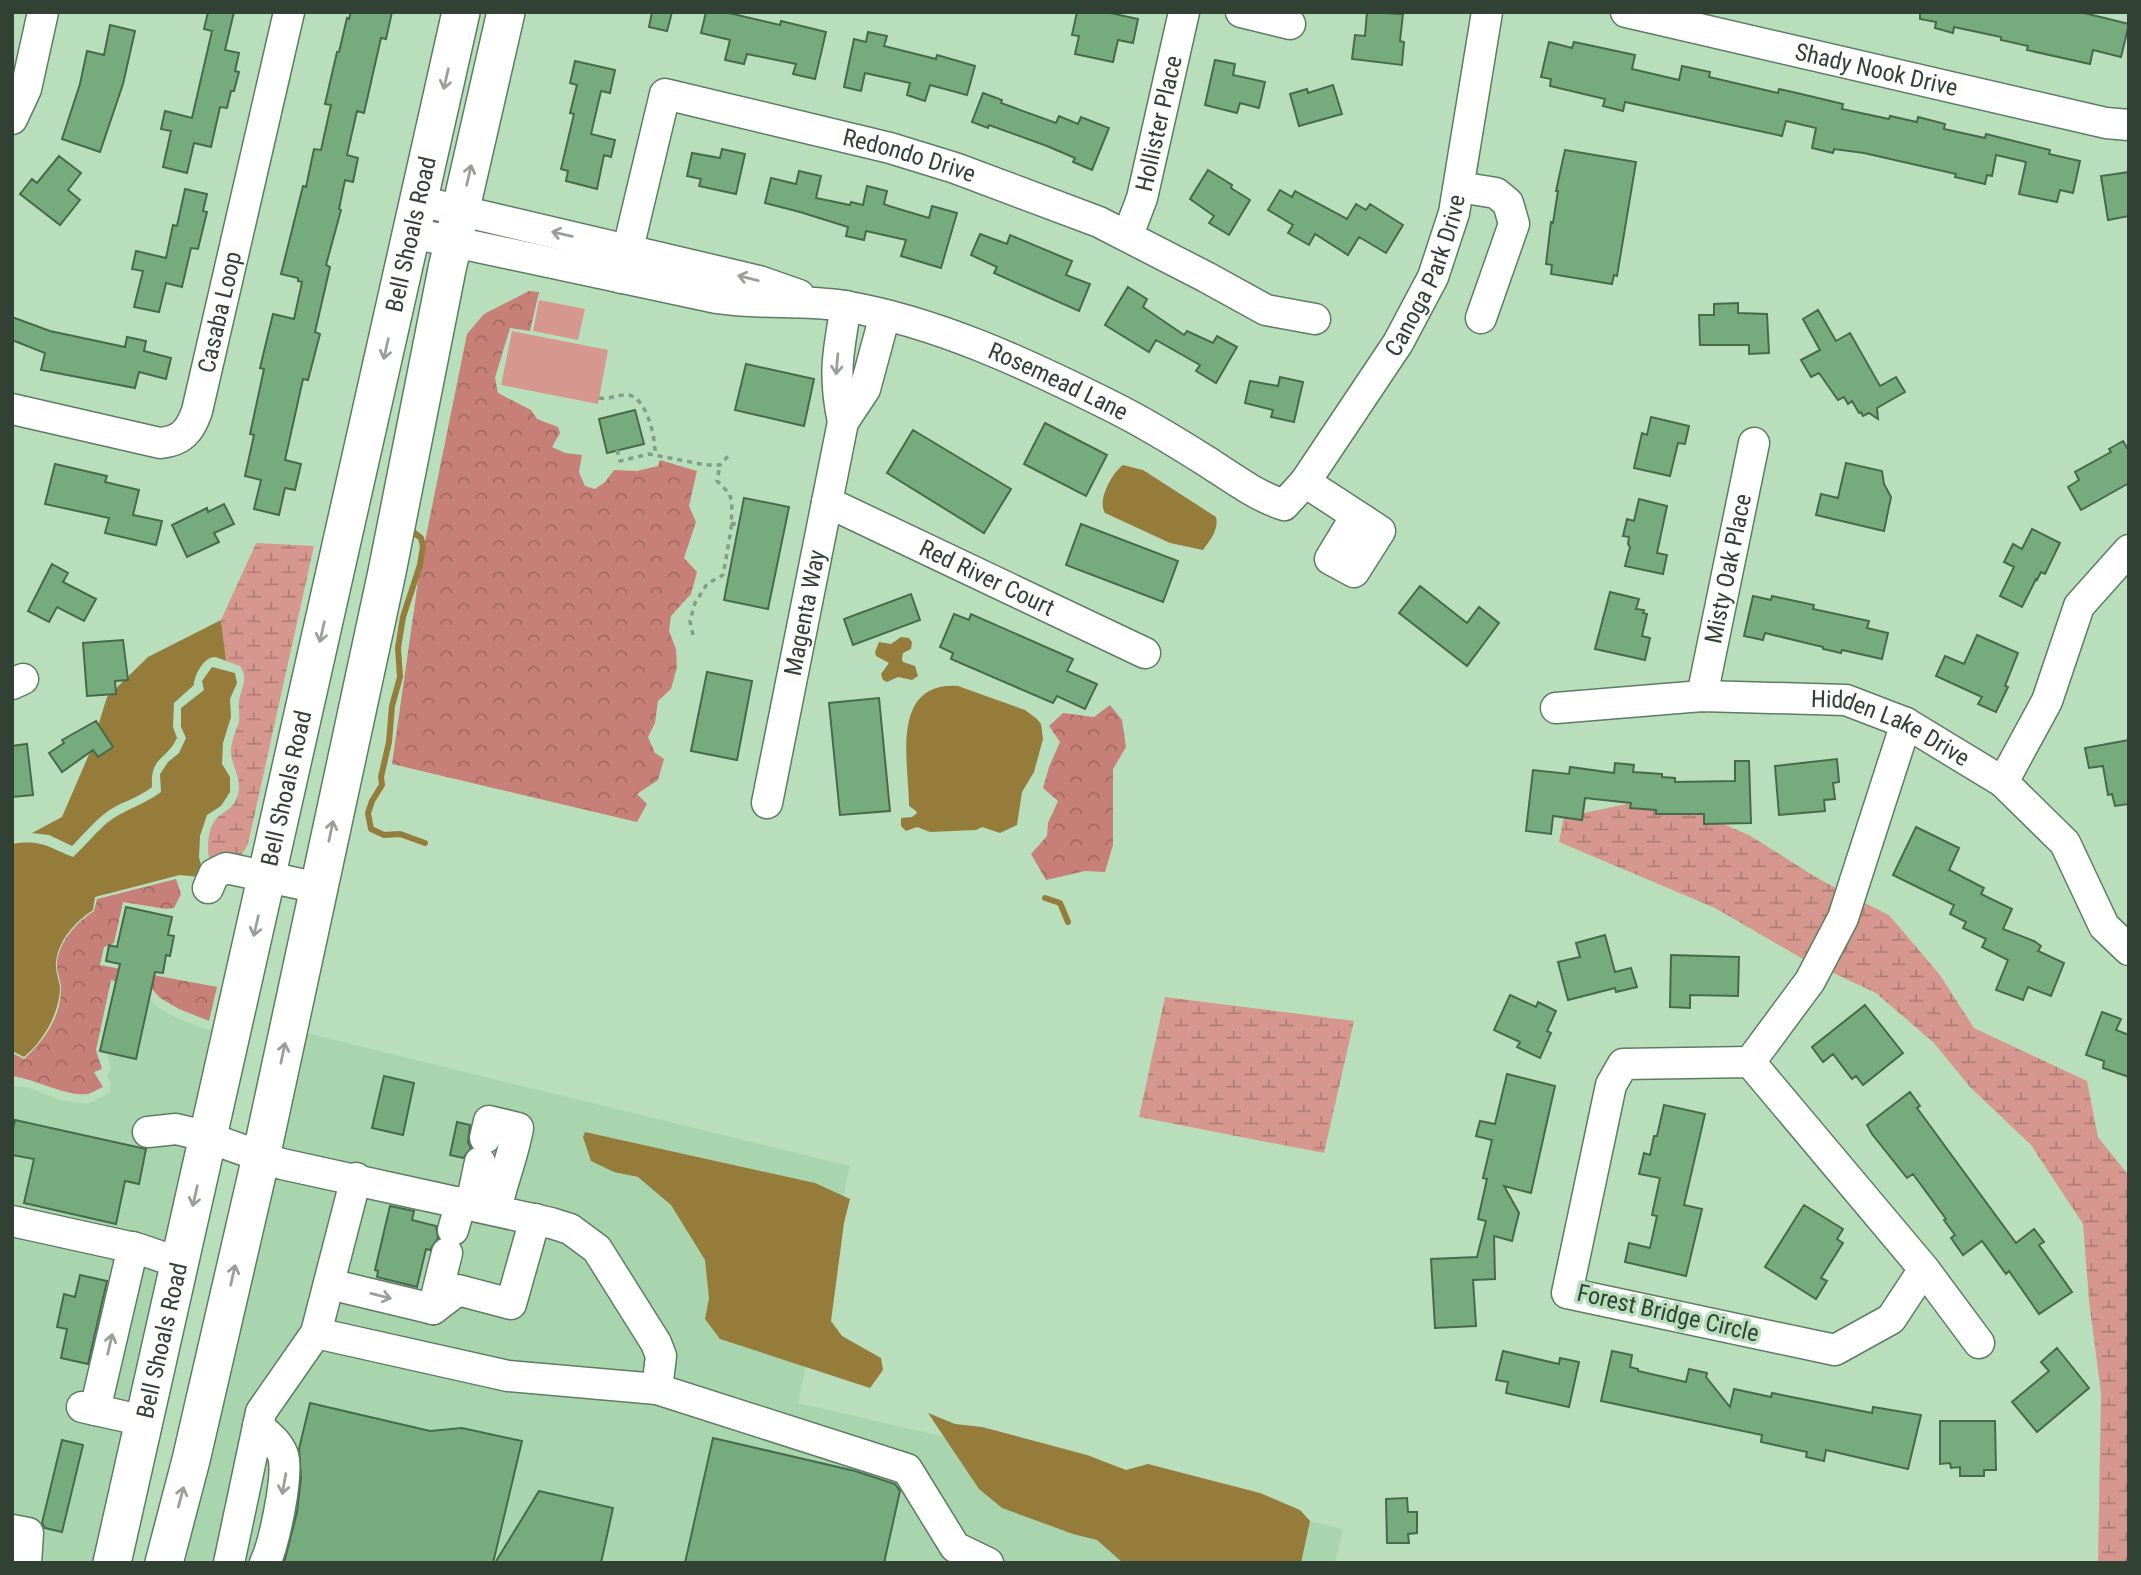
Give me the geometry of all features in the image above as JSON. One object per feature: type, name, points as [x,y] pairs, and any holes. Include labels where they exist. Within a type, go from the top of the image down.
[{"type":"main road","name":"Bell Shoals Road","points":[[112,1563],[461,12]]},
{"type":"main road","name":"Bell Shoals Road","points":[[164,1563],[194,1447],[261,1157],[387,572],[457,226],[506,12]]},
{"type":"street","points":[[12,120],[26,89],[43,12]]},
{"type":"street","name":"Casaba Loop","points":[[12,409],[160,443],[180,439],[187,433],[197,411],[289,12]]},
{"type":"street","name":"Hollister Place","points":[[1128,235],[1142,198],[1184,12]]},
{"type":"street","points":[[1241,12],[1290,24]]},
{"type":"street","name":"Canoga Park Drive","points":[[1284,505],[1305,482],[1392,352],[1422,301],[1446,243],[1487,12]]},
{"type":"street","name":"Shady Nook Drive","points":[[1637,14],[2106,123],[2129,125]]},
{"type":"street","name":"Redondo Drive","points":[[621,278],[665,94],[890,148],[1021,192],[1128,235],[1266,310],[1315,319]]},
{"type":"street","points":[[1458,187],[1496,193],[1508,203],[1514,224],[1481,318]]},
{"type":"street","name":"Rosemead Lane","points":[[415,217],[457,226],[628,250],[759,281],[812,301]]},
{"type":"street","name":"Rosemead Lane","points":[[457,226],[621,278],[735,301],[812,301],[846,306],[885,315],[962,340],[1116,408],[1267,499],[1284,505]]},
{"type":"street","name":"Magenta Way","points":[[767,803],[843,422],[836,383],[836,364],[846,306]]},
{"type":"street","name":"Magenta Way","points":[[843,422],[865,389],[885,315]]},
{"type":"street","name":"Misty Oak Place","points":[[1702,696],[1754,443]]},
{"type":"street","points":[[1305,482],[1356,516]]},
{"type":"street","name":"Red River Court","points":[[827,502],[1145,653]]},
{"type":"street","points":[[2003,782],[2047,701],[2079,606],[2129,550]]},
{"type":"street","name":"Hidden Lake Drive","points":[[1556,708],[1702,696],[1846,700],[1906,723],[2003,782],[2065,843],[2104,926],[2129,950]]},
{"type":"street","points":[[1906,723],[1843,918],[1810,981],[1750,1062],[1924,1269],[1979,1343]]},
{"type":"street","points":[[208,888],[220,869],[234,869],[319,888]]},
{"type":"street","name":"Forest Bridge Circle","points":[[1750,1062],[1623,1064],[1611,1085],[1567,1293],[1835,1350],[1891,1319],[1924,1269]]},
{"type":"street","points":[[433,1309],[466,1220],[485,1140],[518,1128],[513,1155],[501,1188],[466,1220]]},
{"type":"street","points":[[148,1132],[176,1129],[282,1164],[356,1178],[466,1220],[535,1219],[570,1229],[585,1238],[606,1261],[656,1343],[661,1356],[657,1389]]},
{"type":"street","points":[[229,1563],[261,1412],[316,1333],[356,1178]]},
{"type":"street","points":[[433,1309],[458,1290],[511,1304],[535,1219]]},
{"type":"street","points":[[12,1221],[133,1247],[180,1262]]},
{"type":"street","points":[[133,1247],[88,1409],[145,1421]]},
{"type":"street","points":[[330,1284],[433,1309]]},
{"type":"street","points":[[316,1333],[508,1376],[657,1389],[907,1469],[955,1547],[988,1563]]},
{"type":"street","points":[[258,1426],[275,1441],[283,1456],[286,1474],[265,1563]]},
{"type":"street","points":[[12,1530],[28,1534],[26,1563]]},
{"type":"path","points":[[599,398],[627,395],[640,402],[654,440],[655,455]]},
{"type":"path","points":[[617,450],[620,461],[641,455],[655,455],[706,465],[720,465]]},
{"type":"path","points":[[693,635],[690,621],[695,603],[707,584],[727,573],[732,523],[731,497],[717,481],[720,465],[731,453]]},
{"type":"path","points":[[732,523],[739,525]]},
{"type":"shaded area","points":[[1123,465],[1143,470],[1216,517],[1215,531],[1203,550],[1170,543],[1105,513],[1104,494],[1114,474]]},
{"type":"shaded area","points":[[221,620],[226,661],[214,657],[206,661],[197,672],[194,685],[174,703],[173,727],[177,738],[156,764],[152,787],[109,811],[72,846],[49,835],[32,833],[62,817],[90,752],[107,697],[148,657]]},
{"type":"shaded area","points":[[901,637],[909,638],[912,642],[911,649],[903,653],[903,662],[915,666],[918,676],[912,680],[898,677],[887,682],[881,674],[889,663],[876,656],[875,652],[879,642],[891,644]]},
{"type":"shaded area","points":[[212,667],[235,673],[237,683],[230,699],[231,717],[223,743],[222,764],[230,777],[230,792],[221,806],[207,815],[200,836],[200,877],[180,875],[95,897],[93,910],[74,926],[57,955],[59,1000],[48,1027],[24,1057],[12,1051],[12,844],[37,843],[73,857],[108,822],[161,792],[160,774],[168,762],[179,753],[186,738],[181,727],[181,708],[204,690],[202,681]]},
{"type":"shaded area","points":[[958,686],[1025,710],[1041,724],[1043,739],[1034,772],[1022,792],[1017,825],[1000,833],[982,827],[976,830],[930,832],[917,827],[906,831],[901,826],[901,818],[912,817],[917,813],[909,806],[907,769],[906,748],[912,711],[921,697],[936,688]]},
{"type":"shaded area","points":[[148,998],[175,1017],[208,1030],[214,1028],[112,1563],[12,1563],[12,1086],[27,1087],[60,1100],[88,1104],[106,1095],[110,1091],[111,1085],[107,1076],[111,1067],[105,1048]]},
{"type":"shaded area","points":[[306,1033],[850,1166],[798,1403],[1343,1529],[1335,1563],[179,1563]]},
{"type":"shaded area","points":[[585,1132],[815,1183],[850,1199],[844,1223],[831,1321],[842,1336],[881,1358],[883,1370],[870,1388],[720,1339],[705,1319],[709,1298],[705,1260],[671,1205],[638,1177],[614,1172],[591,1161],[583,1137]]},
{"type":"shaded area","points":[[928,1413],[955,1424],[982,1427],[1087,1455],[1126,1470],[1148,1464],[1260,1493],[1300,1510],[1310,1521],[1301,1563],[1123,1563],[1097,1540],[1002,1508],[979,1489]]},
{"type":"green space","points":[[529,291],[539,292],[530,331],[510,328],[495,378],[498,393],[531,410],[537,419],[558,427],[560,433],[552,447],[565,453],[582,455],[579,472],[585,486],[595,489],[605,482],[614,470],[637,471],[658,466],[660,460],[697,471],[689,506],[696,522],[684,558],[697,572],[691,594],[671,616],[669,631],[676,649],[677,667],[671,689],[658,701],[655,723],[648,737],[655,753],[664,759],[658,780],[637,794],[647,804],[637,822],[392,764],[421,561],[467,334],[484,314]]},
{"type":"green space","points":[[539,300],[585,309],[578,340],[533,331]]},
{"type":"green space","points":[[512,331],[608,350],[598,404],[501,385]]},
{"type":"green space","points":[[256,543],[314,546],[248,844],[236,864],[210,863],[208,842],[212,826],[217,818],[234,804],[238,794],[231,750],[239,722],[239,701],[244,680],[240,666],[226,661],[221,620]]},
{"type":"green space","points":[[1110,705],[1122,720],[1126,747],[1113,769],[1113,845],[1105,872],[1085,871],[1046,880],[1031,854],[1047,836],[1048,823],[1058,801],[1043,788],[1060,742],[1049,726],[1063,713],[1094,717]]},
{"type":"green space","points":[[1627,804],[1686,808],[1749,835],[1841,891],[1808,962],[1715,908],[1559,842],[1564,817]]},
{"type":"green space","points":[[176,879],[181,894],[174,908],[123,902],[114,943],[104,947],[100,965],[217,987],[209,1021],[179,1009],[160,998],[153,990],[111,980],[96,1050],[102,1069],[94,1072],[103,1087],[88,1094],[80,1094],[12,1076],[12,1053],[24,1059],[55,1019],[61,989],[57,965],[59,954],[70,932],[94,911],[97,899]]},
{"type":"green space","points":[[1859,900],[1889,915],[1940,975],[1974,1028],[2087,1081],[2098,1137],[2129,1176],[2129,1563],[2098,1563],[2101,1393],[2089,1301],[2083,1224],[2031,1145],[1970,1087],[1934,1043],[1876,993],[1827,970]]},
{"type":"green space","points":[[1165,997],[1354,1021],[1324,1153],[1139,1117]]},
{"type":"building","points":[[208,12],[234,12],[225,50],[239,53],[235,71],[239,72],[227,108],[220,107],[211,147],[194,143],[187,173],[163,167],[171,131],[161,129],[165,111],[192,118],[212,31],[204,29]]},
{"type":"building","points":[[351,12],[392,12],[386,39],[381,38],[364,113],[357,111],[347,155],[358,158],[353,182],[345,180],[339,209],[341,210],[326,265],[330,267],[315,332],[320,334],[308,380],[303,379],[285,460],[301,464],[295,490],[285,488],[279,515],[254,509],[261,480],[245,476],[254,435],[250,434],[264,369],[260,368],[273,314],[294,319],[302,282],[298,281],[298,278],[281,274],[314,149],[321,150],[331,105],[325,104],[337,52]]},
{"type":"building","points":[[652,12],[672,12],[667,31],[649,27]]},
{"type":"building","points":[[706,12],[725,12],[780,25],[781,21],[826,32],[815,79],[793,74],[796,64],[747,54],[744,64],[725,60],[730,40],[701,33]]},
{"type":"building","points":[[1077,12],[1106,12],[1138,19],[1133,43],[1118,40],[1113,62],[1075,54],[1079,36],[1072,35]]},
{"type":"building","points":[[1367,12],[1403,14],[1400,41],[1404,42],[1402,65],[1352,59],[1355,35],[1365,36]]},
{"type":"building","points":[[1920,12],[2080,12],[2129,24],[2121,57],[2093,50],[2090,64],[2027,50],[2028,46],[2001,40],[2001,37],[1954,27],[1953,33],[1935,28],[1936,22],[1920,19]]},
{"type":"building","points":[[110,25],[135,31],[123,84],[100,152],[62,139],[80,84],[87,51],[104,55]]},
{"type":"building","points":[[868,32],[887,36],[884,46],[936,59],[937,55],[975,66],[967,95],[930,85],[925,101],[907,95],[910,83],[865,73],[861,91],[844,87],[854,39],[866,42]]},
{"type":"building","points":[[1549,42],[1572,48],[1574,42],[1635,55],[1632,69],[1679,80],[1682,66],[1710,72],[1709,77],[1843,104],[1842,109],[1917,122],[1918,117],[1945,124],[1944,129],[1985,138],[1986,134],[2050,150],[2049,154],[2080,161],[2073,193],[2060,190],[2057,202],[2019,194],[2026,162],[1996,155],[1992,176],[1987,175],[1985,184],[1955,177],[1956,174],[1864,153],[1834,149],[1833,153],[1812,148],[1816,128],[1786,121],[1782,136],[1625,102],[1623,111],[1603,106],[1605,99],[1550,86],[1551,79],[1541,77]]},
{"type":"building","points":[[1215,60],[1235,64],[1233,75],[1265,82],[1259,108],[1240,103],[1237,113],[1205,105]]},
{"type":"building","points":[[575,61],[615,70],[610,93],[601,91],[591,134],[615,140],[611,157],[604,155],[597,189],[566,181],[568,171],[561,169],[574,114],[570,113],[577,85],[570,83]]},
{"type":"building","points":[[1333,85],[1342,114],[1299,126],[1290,94],[1307,89],[1308,93]]},
{"type":"building","points":[[983,93],[1002,100],[1001,103],[1056,123],[1059,116],[1078,124],[1081,117],[1109,128],[1092,170],[1073,162],[1075,158],[1047,146],[989,125],[988,128],[972,122]]},
{"type":"building","points":[[722,149],[745,154],[736,194],[699,186],[701,179],[687,176],[692,153],[720,158]]},
{"type":"building","points":[[1565,150],[1636,162],[1617,276],[1614,275],[1612,284],[1551,274],[1552,265],[1546,264],[1556,191]]},
{"type":"building","points":[[59,156],[81,173],[68,190],[80,200],[60,225],[20,194],[32,179],[37,183]]},
{"type":"building","points":[[1208,170],[1250,200],[1229,235],[1209,223],[1214,216],[1190,199]]},
{"type":"building","points":[[799,171],[821,176],[816,198],[863,205],[867,186],[887,191],[884,204],[929,218],[932,206],[957,213],[941,268],[901,256],[906,240],[866,231],[864,240],[846,236],[848,227],[765,203],[771,178],[796,184]]},
{"type":"building","points":[[2129,172],[2129,216],[2108,220],[2101,176]]},
{"type":"building","points":[[185,189],[207,194],[203,211],[207,212],[198,249],[191,248],[182,287],[166,283],[159,312],[134,307],[143,271],[132,269],[136,251],[166,258],[173,225],[177,226]]},
{"type":"building","points":[[1280,190],[1292,197],[1295,191],[1347,219],[1356,204],[1366,210],[1370,204],[1403,225],[1386,253],[1359,237],[1348,255],[1315,234],[1309,245],[1288,233],[1293,225],[1268,210]]},
{"type":"building","points":[[980,234],[1007,244],[1010,235],[1072,261],[1066,275],[1090,284],[1079,311],[994,273],[997,267],[971,255]]},
{"type":"building","points":[[1128,287],[1147,299],[1143,307],[1184,335],[1187,331],[1213,343],[1217,336],[1237,347],[1216,383],[1196,371],[1200,365],[1156,340],[1149,352],[1105,325]]},
{"type":"building","points":[[1738,303],[1738,313],[1767,314],[1769,353],[1749,354],[1749,345],[1700,345],[1699,315],[1714,315],[1714,304]]},
{"type":"building","points":[[1818,310],[1836,341],[1850,333],[1880,386],[1896,377],[1905,392],[1877,408],[1878,419],[1869,413],[1863,416],[1852,401],[1848,404],[1844,397],[1838,400],[1819,373],[1811,377],[1801,360],[1820,350],[1803,319]]},
{"type":"building","points":[[12,317],[50,331],[125,347],[127,337],[146,341],[144,351],[171,358],[166,379],[139,372],[135,388],[41,370],[45,353],[12,340]]},
{"type":"building","points":[[746,364],[814,379],[804,426],[735,410]]},
{"type":"building","points":[[1280,377],[1303,382],[1294,422],[1271,417],[1273,410],[1245,403],[1250,381],[1278,386]]},
{"type":"building","points":[[635,410],[644,444],[607,453],[599,419]]},
{"type":"building","points":[[1651,417],[1689,426],[1685,444],[1678,443],[1670,476],[1634,468],[1642,433],[1647,435]]},
{"type":"building","points":[[1045,423],[1107,455],[1086,496],[1024,464]]},
{"type":"building","points":[[913,430],[1011,489],[984,533],[887,473]]},
{"type":"building","points":[[2123,441],[2129,451],[2129,483],[2081,510],[2068,487],[2079,480],[2075,472],[2111,452],[2109,449]]},
{"type":"building","points":[[1846,463],[1882,471],[1884,484],[1891,497],[1884,531],[1816,515],[1821,494],[1838,498]]},
{"type":"building","points":[[55,464],[107,476],[105,482],[139,490],[133,515],[162,521],[156,545],[105,533],[109,518],[45,504]]},
{"type":"building","points":[[744,498],[789,507],[768,609],[724,600]]},
{"type":"building","points":[[1639,499],[1667,506],[1657,553],[1667,555],[1663,574],[1625,566],[1630,547],[1629,537],[1623,536],[1627,519],[1634,521]]},
{"type":"building","points":[[224,504],[234,524],[214,533],[219,542],[187,557],[172,525],[207,508],[208,512]]},
{"type":"building","points":[[1081,524],[1178,561],[1163,602],[1066,565]]},
{"type":"building","points":[[2032,529],[2060,543],[2045,574],[2041,572],[2036,579],[2022,607],[2000,596],[2014,567],[2004,562],[2013,544],[2022,549]]},
{"type":"building","points":[[52,564],[68,573],[63,582],[96,599],[84,621],[57,607],[49,622],[28,611]]},
{"type":"building","points":[[1420,586],[1467,623],[1479,607],[1499,623],[1467,666],[1399,613]]},
{"type":"building","points":[[1610,592],[1639,599],[1636,609],[1644,610],[1643,613],[1647,614],[1642,636],[1650,638],[1645,660],[1595,649]]},
{"type":"building","points":[[911,594],[920,620],[853,645],[844,619]]},
{"type":"building","points":[[1753,596],[1771,600],[1772,596],[1814,605],[1813,609],[1869,621],[1867,628],[1888,633],[1882,659],[1842,650],[1841,653],[1823,649],[1765,633],[1763,640],[1744,636]]},
{"type":"building","points":[[954,614],[969,620],[971,614],[1073,659],[1067,671],[1097,684],[1085,709],[1057,696],[1053,703],[951,659],[953,653],[940,647]]},
{"type":"building","points":[[1977,635],[2018,653],[2005,686],[2008,687],[1996,712],[1978,704],[1982,697],[1936,676],[1945,656],[1964,664]]},
{"type":"building","points":[[123,640],[128,680],[115,681],[116,694],[87,696],[83,643]]},
{"type":"building","points":[[707,672],[752,681],[737,760],[691,751]]},
{"type":"building","points":[[879,698],[890,811],[840,815],[829,703]]},
{"type":"building","points":[[96,721],[113,747],[98,757],[93,750],[62,772],[49,753],[64,743],[62,740]]},
{"type":"building","points":[[2129,740],[2129,804],[2115,806],[2112,794],[2108,795],[2103,766],[2089,768],[2085,748]]},
{"type":"building","points":[[27,744],[33,795],[12,797],[12,746]]},
{"type":"building","points":[[1837,759],[1839,782],[1833,783],[1835,799],[1824,800],[1825,811],[1779,815],[1775,766]]},
{"type":"building","points":[[1735,761],[1749,761],[1751,823],[1704,824],[1704,814],[1656,814],[1656,810],[1630,808],[1631,803],[1585,798],[1582,820],[1553,816],[1551,834],[1526,831],[1533,770],[1569,774],[1570,767],[1614,773],[1615,763],[1634,765],[1633,772],[1662,774],[1662,777],[1675,778],[1675,782],[1735,781]]},
{"type":"building","points":[[1916,827],[1959,848],[1949,870],[1984,888],[1981,894],[2012,909],[2003,929],[2034,941],[2041,946],[2038,951],[2064,963],[2051,996],[2028,987],[2023,1000],[1996,990],[2008,960],[1982,947],[1986,939],[1963,928],[1966,922],[1950,914],[1954,905],[1893,875]]},
{"type":"building","points":[[126,907],[172,917],[168,935],[174,936],[170,956],[166,955],[163,973],[155,972],[136,1059],[100,1051],[120,964],[106,961],[109,945],[117,947]]},
{"type":"building","points":[[1605,935],[1615,972],[1631,968],[1637,987],[1616,992],[1615,988],[1568,1000],[1558,962],[1580,957],[1576,943]]},
{"type":"building","points":[[1671,955],[1739,957],[1738,996],[1690,995],[1690,1008],[1670,1007]]},
{"type":"building","points":[[1510,995],[1536,1007],[1538,1002],[1556,1011],[1547,1031],[1551,1033],[1540,1058],[1517,1047],[1520,1042],[1494,1030]]},
{"type":"building","points":[[1865,1005],[1903,1053],[1863,1085],[1856,1076],[1852,1079],[1833,1054],[1823,1062],[1812,1047]]},
{"type":"building","points":[[2102,1012],[2121,1019],[2116,1030],[2129,1035],[2129,1077],[2103,1068],[2104,1061],[2086,1055]]},
{"type":"building","points":[[1507,1074],[1555,1086],[1531,1193],[1504,1186],[1519,1213],[1512,1241],[1494,1236],[1495,1279],[1473,1280],[1476,1326],[1435,1328],[1431,1259],[1477,1257],[1486,1221],[1478,1219],[1487,1179],[1483,1178],[1492,1140],[1476,1136],[1480,1121],[1495,1124]]},
{"type":"building","points":[[384,1076],[414,1083],[403,1135],[372,1128]]},
{"type":"building","points":[[1910,1092],[1920,1106],[1917,1108],[2016,1243],[2034,1229],[2044,1242],[2039,1245],[2072,1292],[2039,1314],[2009,1271],[2006,1274],[1982,1241],[1963,1255],[1951,1238],[1955,1235],[1944,1220],[1946,1219],[1913,1174],[1907,1178],[1867,1125]]},
{"type":"building","points":[[1664,1105],[1705,1114],[1684,1205],[1702,1209],[1686,1276],[1625,1262],[1629,1243],[1650,1248],[1657,1216],[1652,1215],[1660,1178],[1639,1174],[1644,1153],[1650,1155],[1654,1136],[1657,1136]]},
{"type":"building","points":[[15,1120],[146,1149],[139,1184],[125,1181],[116,1224],[24,1203],[34,1159],[12,1155]]},
{"type":"building","points":[[457,1122],[470,1125],[468,1142],[471,1148],[463,1158],[450,1155]]},
{"type":"building","points":[[1804,1205],[1843,1229],[1837,1239],[1843,1243],[1821,1278],[1827,1281],[1816,1299],[1765,1267]]},
{"type":"building","points":[[390,1206],[414,1211],[412,1220],[436,1226],[438,1238],[430,1250],[426,1249],[417,1287],[377,1277],[378,1271],[375,1270]]},
{"type":"building","points":[[80,1275],[107,1281],[88,1364],[61,1358],[67,1329],[57,1327],[64,1294],[75,1297]]},
{"type":"building","points":[[2057,1348],[2089,1388],[2037,1432],[2012,1402],[2049,1371],[2041,1362]]},
{"type":"building","points":[[1503,1351],[1559,1364],[1560,1358],[1579,1362],[1569,1407],[1506,1393],[1508,1382],[1496,1380]]},
{"type":"building","points":[[1612,1351],[1632,1355],[1630,1367],[1638,1371],[1686,1382],[1689,1369],[1707,1373],[1706,1377],[1730,1407],[1734,1389],[1771,1397],[1772,1393],[1872,1413],[1873,1407],[1921,1415],[1908,1469],[1826,1450],[1824,1461],[1806,1457],[1807,1452],[1761,1442],[1762,1435],[1601,1401]]},
{"type":"building","points":[[310,1403],[430,1431],[462,1428],[522,1441],[493,1563],[284,1563],[297,1512],[301,1478],[299,1449]]},
{"type":"building","points":[[1940,1421],[1995,1421],[1996,1470],[1984,1470],[1984,1476],[1960,1476],[1960,1467],[1951,1468],[1950,1463],[1940,1464]]},
{"type":"building","points":[[713,1438],[855,1471],[895,1484],[900,1491],[884,1563],[685,1563]]},
{"type":"building","points":[[62,1440],[83,1445],[62,1532],[45,1528],[42,1523]]},
{"type":"building","points":[[539,1491],[613,1508],[601,1563],[495,1563]]},
{"type":"building","points":[[1407,1498],[1408,1512],[1417,1512],[1417,1533],[1408,1534],[1409,1543],[1387,1543],[1386,1499]]},
{"type":"waterway","points":[[408,528],[421,538],[423,546],[420,565],[403,617],[398,648],[400,677],[392,706],[382,785],[368,813],[371,829],[384,835],[400,834],[425,843]]},
{"type":"waterway","points":[[1045,898],[1060,903],[1068,922]]}]
